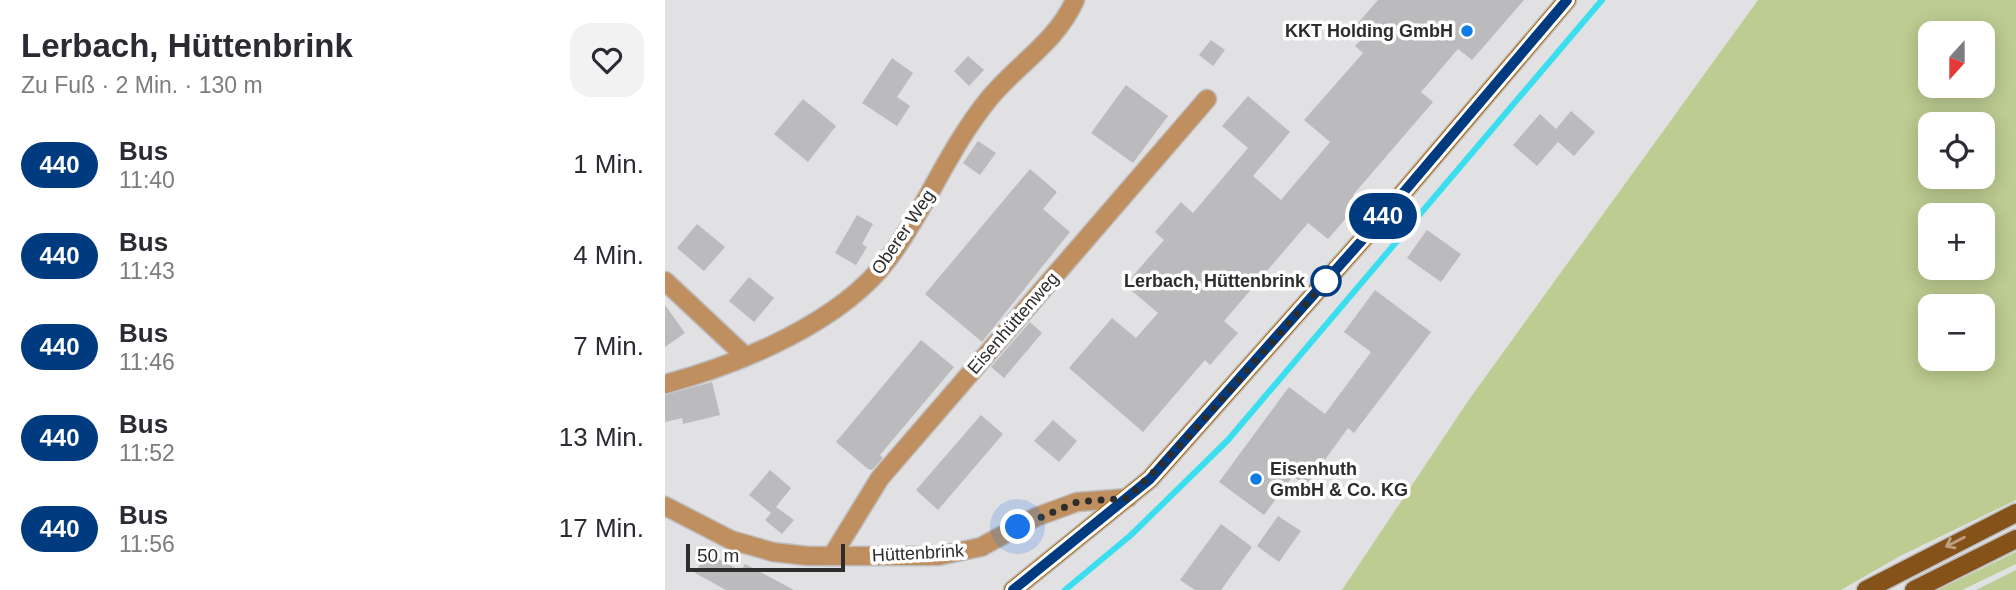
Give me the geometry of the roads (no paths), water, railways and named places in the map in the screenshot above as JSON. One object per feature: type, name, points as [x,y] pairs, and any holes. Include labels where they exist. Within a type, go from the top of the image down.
[{"type":"main road","points":[[1866,590],[2016,513]]},
{"type":"main road","points":[[1914,590],[2016,539]]},
{"type":"street","name":"Oberer Weg","points":[[665,384],[716,370],[821,317],[875,276],[910,226],[979,111],[1052,36],[1075,0]]},
{"type":"street","points":[[1013,590],[1128,498],[1193,432],[1567,0]]},
{"type":"street","name":"Eisenhüttenweg","points":[[832,556],[880,478],[1207,99]]},
{"type":"street","points":[[665,281],[745,356]]},
{"type":"street","name":"Hüttenbrink","points":[[665,506],[745,545],[773,552],[832,556],[964,553],[1052,510],[1091,500],[1128,498]]},
{"type":"waterway","points":[[1065,590],[1131,535],[1228,440],[1602,0]]},
{"type":"place","name":"KKT Holding GmbH","points":[[1467,31]]},
{"type":"place","name":"Lerbach, Hüttenbrink","points":[[1326,281]]},
{"type":"place","name":"Eisenhuth GmbH & Co. KG","points":[[1256,479]]}]
